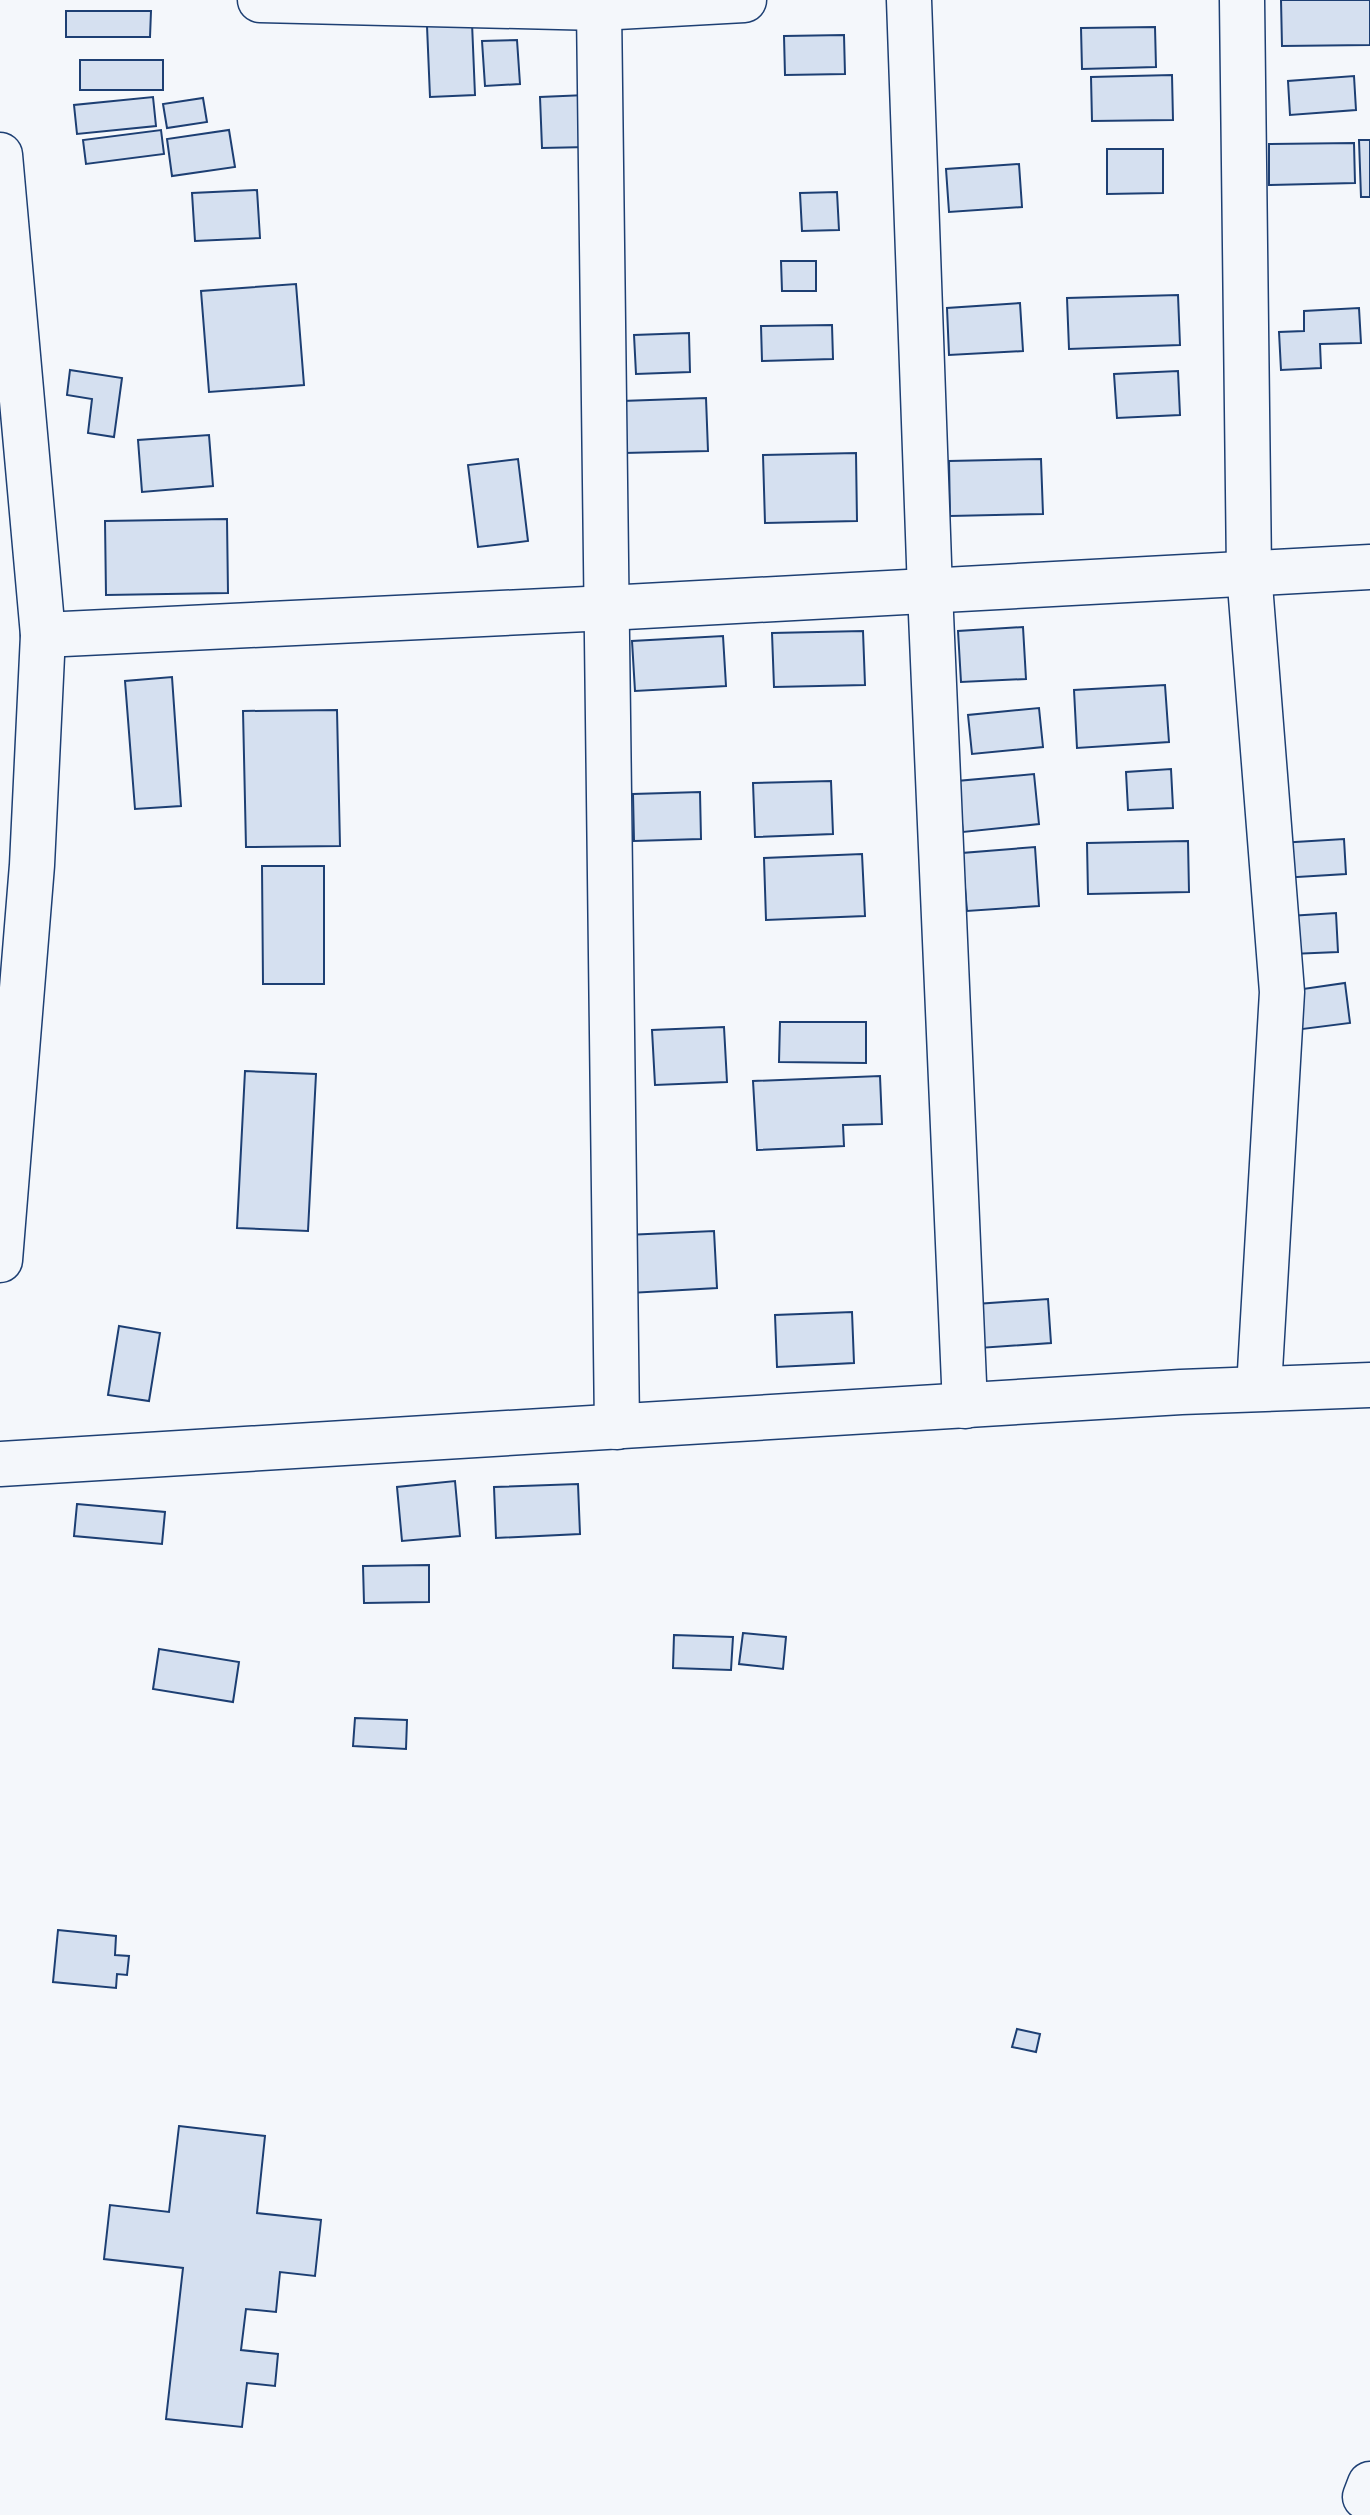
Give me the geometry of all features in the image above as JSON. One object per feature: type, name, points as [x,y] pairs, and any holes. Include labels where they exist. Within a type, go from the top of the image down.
[{"type":"main road","points":[[260,0],[599,8],[744,0]]},
{"type":"main road","points":[[909,0],[930,591],[965,1406]]},
{"type":"main road","points":[[1242,0],[1249,572],[1282,992],[1259,1388]]},
{"type":"main road","points":[[599,8],[617,1427]]},
{"type":"main road","points":[[0,155],[43,635],[32,865],[0,1260]]},
{"type":"main road","points":[[43,635],[1370,567]]},
{"type":"main road","points":[[0,1464],[1259,1388],[1370,1385]]},
{"type":"building","points":[[1281,0],[1370,0],[1370,45],[1282,46]]},
{"type":"building","points":[[66,11],[151,11],[150,37],[66,37]]},
{"type":"building","points":[[472,23],[475,95],[430,97],[427,26]]},
{"type":"building","points":[[1155,27],[1156,67],[1082,69],[1081,28]]},
{"type":"building","points":[[844,35],[845,74],[785,75],[784,36]]},
{"type":"building","points":[[517,40],[520,84],[485,86],[482,41]]},
{"type":"building","points":[[80,60],[163,60],[163,90],[80,90]]},
{"type":"building","points":[[1172,75],[1173,120],[1092,121],[1091,77]]},
{"type":"building","points":[[1354,76],[1356,110],[1290,115],[1288,81]]},
{"type":"building","points":[[586,95],[588,147],[542,148],[540,97]]},
{"type":"building","points":[[153,97],[156,126],[77,134],[74,105]]},
{"type":"building","points":[[203,98],[207,122],[167,128],[163,104]]},
{"type":"building","points":[[161,130],[164,154],[86,164],[83,140]]},
{"type":"building","points":[[229,130],[235,167],[172,176],[167,139]]},
{"type":"building","points":[[1359,140],[1370,140],[1370,197],[1361,197]]},
{"type":"building","points":[[1354,143],[1355,183],[1269,185],[1269,144]]},
{"type":"building","points":[[1107,149],[1163,149],[1163,193],[1107,194]]},
{"type":"building","points":[[1019,164],[1022,207],[949,212],[946,169]]},
{"type":"building","points":[[257,190],[260,238],[195,241],[192,193]]},
{"type":"building","points":[[837,192],[839,230],[802,231],[800,193]]},
{"type":"building","points":[[781,261],[816,261],[816,291],[782,291]]},
{"type":"building","points":[[296,284],[304,385],[209,392],[201,291]]},
{"type":"building","points":[[1178,295],[1180,345],[1069,349],[1067,298]]},
{"type":"building","points":[[1020,303],[1023,351],[949,355],[947,308]]},
{"type":"building","points":[[1359,308],[1361,343],[1320,344],[1321,368],[1281,370],[1279,332],[1304,331],[1304,311]]},
{"type":"building","points":[[832,325],[833,359],[762,361],[761,326]]},
{"type":"building","points":[[689,333],[690,372],[636,374],[634,335]]},
{"type":"building","points":[[70,370],[122,378],[114,437],[88,433],[92,399],[67,395]]},
{"type":"building","points":[[1178,371],[1180,415],[1117,418],[1114,374]]},
{"type":"building","points":[[706,398],[708,451],[624,453],[622,401]]},
{"type":"building","points":[[209,435],[213,486],[142,492],[138,440]]},
{"type":"building","points":[[856,453],[857,521],[765,523],[763,455]]},
{"type":"building","points":[[518,459],[528,541],[478,547],[468,465]]},
{"type":"building","points":[[1041,459],[1043,514],[950,516],[949,461]]},
{"type":"building","points":[[227,519],[228,593],[106,595],[105,521]]},
{"type":"building","points":[[1023,627],[1026,679],[961,682],[958,631]]},
{"type":"building","points":[[863,631],[865,685],[774,687],[772,633]]},
{"type":"building","points":[[723,636],[726,686],[635,691],[632,641]]},
{"type":"building","points":[[172,677],[181,806],[135,809],[125,681]]},
{"type":"building","points":[[1165,685],[1169,742],[1077,748],[1074,690]]},
{"type":"building","points":[[1039,708],[1043,747],[972,754],[968,715]]},
{"type":"building","points":[[337,710],[340,846],[246,847],[243,711]]},
{"type":"building","points":[[1171,769],[1173,808],[1128,810],[1126,772]]},
{"type":"building","points":[[1034,774],[1039,824],[963,832],[957,781]]},
{"type":"building","points":[[831,781],[833,834],[755,837],[753,783]]},
{"type":"building","points":[[700,792],[701,839],[634,841],[633,794]]},
{"type":"building","points":[[1344,839],[1346,874],[1281,878],[1279,843]]},
{"type":"building","points":[[1188,841],[1189,892],[1088,894],[1087,843]]},
{"type":"building","points":[[1035,847],[1039,906],[967,911],[962,853]]},
{"type":"building","points":[[862,854],[865,916],[766,920],[764,858]]},
{"type":"building","points":[[262,866],[324,866],[324,984],[263,984]]},
{"type":"building","points":[[1336,913],[1338,952],[1291,954],[1289,916]]},
{"type":"building","points":[[1345,983],[1350,1023],[1287,1031],[1282,992]]},
{"type":"building","points":[[780,1022],[866,1022],[866,1063],[779,1062]]},
{"type":"building","points":[[724,1027],[727,1082],[655,1085],[652,1030]]},
{"type":"building","points":[[245,1071],[316,1074],[308,1231],[237,1228]]},
{"type":"building","points":[[880,1076],[882,1124],[843,1125],[844,1146],[757,1150],[753,1081]]},
{"type":"building","points":[[714,1231],[717,1288],[630,1293],[626,1235]]},
{"type":"building","points":[[1048,1299],[1051,1343],[979,1348],[976,1304]]},
{"type":"building","points":[[852,1312],[854,1363],[777,1367],[775,1315]]},
{"type":"building","points":[[119,1326],[160,1333],[149,1401],[108,1395]]},
{"type":"building","points":[[455,1481],[460,1536],[402,1541],[397,1487]]},
{"type":"building","points":[[578,1484],[580,1534],[496,1538],[494,1487]]},
{"type":"building","points":[[77,1504],[165,1512],[162,1544],[74,1536]]},
{"type":"building","points":[[429,1565],[429,1602],[364,1603],[363,1566]]},
{"type":"building","points":[[743,1633],[786,1637],[783,1669],[739,1664]]},
{"type":"building","points":[[674,1635],[733,1637],[731,1670],[673,1668]]},
{"type":"building","points":[[159,1649],[239,1662],[233,1702],[153,1689]]},
{"type":"building","points":[[355,1718],[407,1720],[406,1749],[353,1746]]},
{"type":"building","points":[[58,1930],[116,1936],[115,1955],[129,1956],[127,1975],[117,1974],[116,1988],[53,1982]]},
{"type":"building","points":[[1017,2029],[1040,2034],[1036,2052],[1012,2047]]},
{"type":"building","points":[[179,2126],[265,2136],[257,2213],[321,2220],[315,2276],[280,2272],[276,2312],[246,2309],[241,2350],[278,2354],[275,2386],[247,2383],[242,2427],[166,2419],[183,2268],[104,2259],[110,2205],[169,2212]]}]
